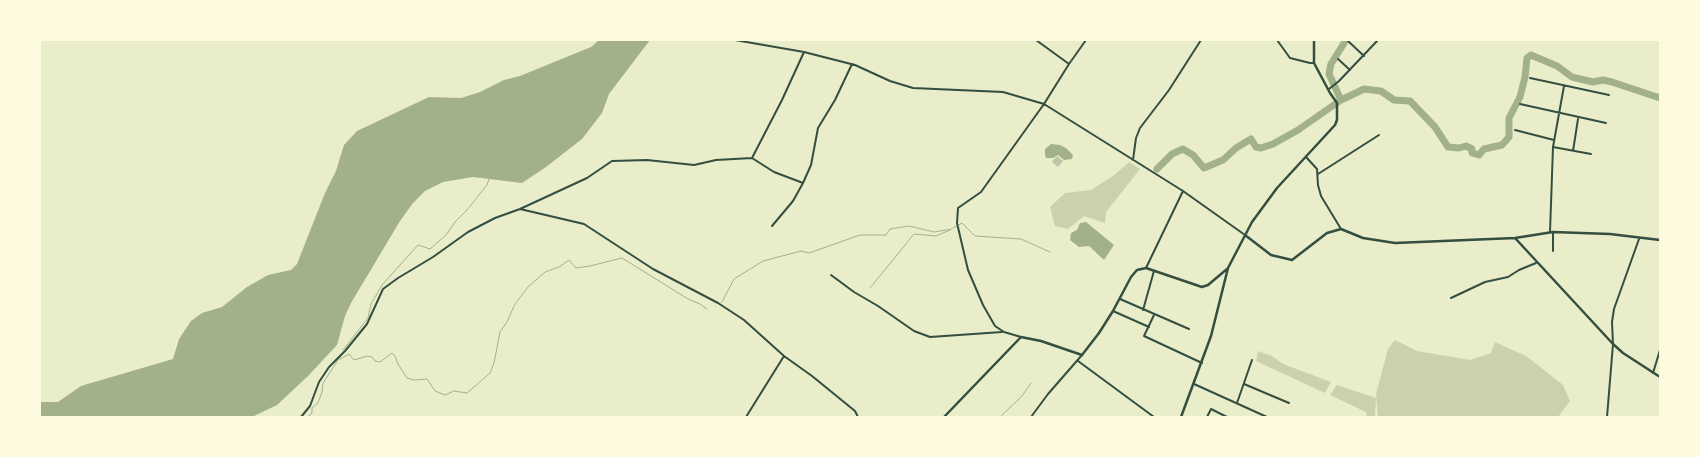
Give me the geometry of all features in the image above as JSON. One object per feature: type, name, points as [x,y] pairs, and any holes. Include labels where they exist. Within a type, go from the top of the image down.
[{"type":"street","points":[[735,40],[804,52],[852,64],[890,82],[913,88],[1003,92],[1044,104],[1183,191],[1271,256],[1292,260],[1327,233],[1341,229]]},
{"type":"street","points":[[1036,40],[1069,64]]},
{"type":"street","points":[[1082,355],[1041,341],[1004,332],[995,326],[983,306],[968,270],[957,223],[958,208],[981,192],[1044,104],[1086,40]]},
{"type":"street","points":[[1133,160],[1136,138],[1140,128],[1169,90],[1201,40]]},
{"type":"street","points":[[1277,40],[1290,58],[1314,63]]},
{"type":"street","points":[[1181,417],[1211,336],[1228,268],[1245,235],[1252,222],[1278,188],[1335,125],[1337,120],[1337,103],[1314,63],[1314,40]]},
{"type":"street","points":[[1328,90],[1378,40]]},
{"type":"street","points":[[1348,41],[1364,56]]},
{"type":"street","points":[[752,158],[804,52]]},
{"type":"street","points":[[1338,59],[1350,70]]},
{"type":"street","points":[[772,226],[793,201],[803,183],[811,165],[818,128],[835,100],[852,64]]},
{"type":"street","points":[[1530,78],[1609,95]]},
{"type":"street","points":[[1553,251],[1553,148],[1564,86]]},
{"type":"street","points":[[1520,104],[1606,123]]},
{"type":"street","points":[[1573,151],[1578,118]]},
{"type":"street","points":[[1515,130],[1554,140]]},
{"type":"street","points":[[1318,174],[1379,135]]},
{"type":"street","points":[[1553,148],[1591,154]]},
{"type":"street","points":[[1306,157],[1315,166],[1321,196],[1341,229],[1363,238],[1395,243],[1515,238],[1552,232],[1610,234],[1639,239],[1660,240]]},
{"type":"street","points":[[301,417],[310,406],[319,382],[329,367],[367,324],[383,289],[468,232],[495,218],[520,209],[587,178],[612,161],[646,160],[694,165],[716,160],[752,158],[774,172],[803,183]]},
{"type":"street","points":[[1146,268],[1183,191]]},
{"type":"street","points":[[520,209],[584,224],[653,269],[718,303],[744,320],[784,356],[855,411],[858,417]]},
{"type":"street","points":[[1515,238],[1536,263],[1613,344],[1623,353],[1660,377]]},
{"type":"street","points":[[1607,417],[1614,309],[1639,239]]},
{"type":"street","points":[[1451,298],[1485,282],[1508,277],[1536,263]]},
{"type":"street","points":[[1031,417],[1078,361],[1113,311],[1131,276],[1137,270],[1146,268],[1202,287],[1208,285],[1228,268]]},
{"type":"street","points":[[1143,310],[1154,271]]},
{"type":"street","points":[[831,275],[914,331],[930,337],[1004,332]]},
{"type":"street","points":[[1119,299],[1189,328]]},
{"type":"street","points":[[1113,311],[1149,327]]},
{"type":"street","points":[[1154,315],[1144,336],[1202,363]]},
{"type":"street","points":[[944,417],[1021,337]]},
{"type":"street","points":[[1652,373],[1660,350]]},
{"type":"street","points":[[746,417],[784,356]]},
{"type":"street","points":[[1237,403],[1252,360]]},
{"type":"street","points":[[1078,361],[1154,417]]},
{"type":"street","points":[[1194,384],[1267,417]]},
{"type":"street","points":[[1244,384],[1289,403]]},
{"type":"street","points":[[1208,417],[1211,409],[1227,417]]},
{"type":"shaded area","points":[[599,40],[650,40],[609,94],[602,113],[582,139],[522,183],[473,177],[443,182],[425,191],[413,203],[400,221],[351,303],[345,316],[337,345],[277,405],[254,416],[247,417],[40,417],[40,402],[58,402],[81,386],[173,359],[179,339],[191,321],[202,313],[222,307],[247,287],[268,275],[291,270],[297,264],[325,193],[336,171],[344,145],[357,131],[429,97],[461,98],[480,92],[504,80],[520,76],[591,47]]},
{"type":"shaded area","points":[[1051,144],[1066,148],[1073,155],[1072,159],[1064,160],[1058,155],[1053,158],[1046,158],[1045,149]]},
{"type":"shaded area","points":[[1129,162],[1140,169],[1106,212],[1105,223],[1084,216],[1068,229],[1055,226],[1050,207],[1065,193],[1091,190],[1113,176]]},
{"type":"shaded area","points":[[1086,222],[1114,245],[1104,260],[1089,246],[1079,247],[1070,240],[1071,233],[1077,230],[1080,223]]},
{"type":"shaded area","points":[[1395,340],[1417,351],[1470,360],[1491,353],[1495,342],[1526,356],[1563,385],[1570,401],[1558,417],[1378,417],[1376,394],[1388,349]]},
{"type":"shaded area","points":[[1258,351],[1272,356],[1283,364],[1331,382],[1325,393],[1256,361]]},
{"type":"shaded area","points":[[1337,385],[1376,398],[1375,417],[1367,417],[1366,412],[1330,395]]},
{"type":"building","points":[[1057,156],[1063,161],[1058,167],[1052,162]]},
{"type":"waterway","points":[[1341,100],[1329,74],[1331,64],[1346,40]]},
{"type":"waterway","points":[[1157,169],[1172,154],[1183,149],[1193,155],[1204,168],[1223,160],[1236,148],[1251,139],[1256,147],[1261,148],[1273,144],[1298,130],[1341,100],[1364,89],[1381,91],[1394,100],[1410,101],[1435,127],[1448,147],[1459,148],[1466,146],[1472,149],[1472,153],[1479,155],[1484,149],[1502,145],[1509,137],[1509,118],[1520,97],[1527,58],[1531,55],[1557,66],[1572,77],[1593,82],[1603,80],[1612,82],[1660,98]]},
{"type":"waterway","points":[[343,350],[368,318],[371,304],[382,285],[418,245],[430,249],[446,235],[487,185],[489,179]]},
{"type":"waterway","points":[[953,228],[962,223],[975,236],[1021,239],[1050,252]]},
{"type":"waterway","points":[[722,302],[734,279],[763,261],[801,251],[809,253],[860,235],[886,235],[890,229],[909,226],[934,232],[952,229]]},
{"type":"waterway","points":[[870,288],[914,234],[936,236],[950,230]]},
{"type":"waterway","points":[[340,359],[349,354],[354,360],[367,356],[380,362],[392,353],[407,378],[414,380],[427,379],[435,391],[445,395],[454,391],[467,393],[490,373],[494,363],[500,332],[515,304],[528,287],[545,272],[559,267],[569,260],[576,268],[622,258],[707,309]]},
{"type":"waterway","points":[[308,417],[312,413],[312,408],[318,403],[323,383],[340,357]]},
{"type":"waterway","points":[[1000,417],[1022,396],[1031,383]]}]
